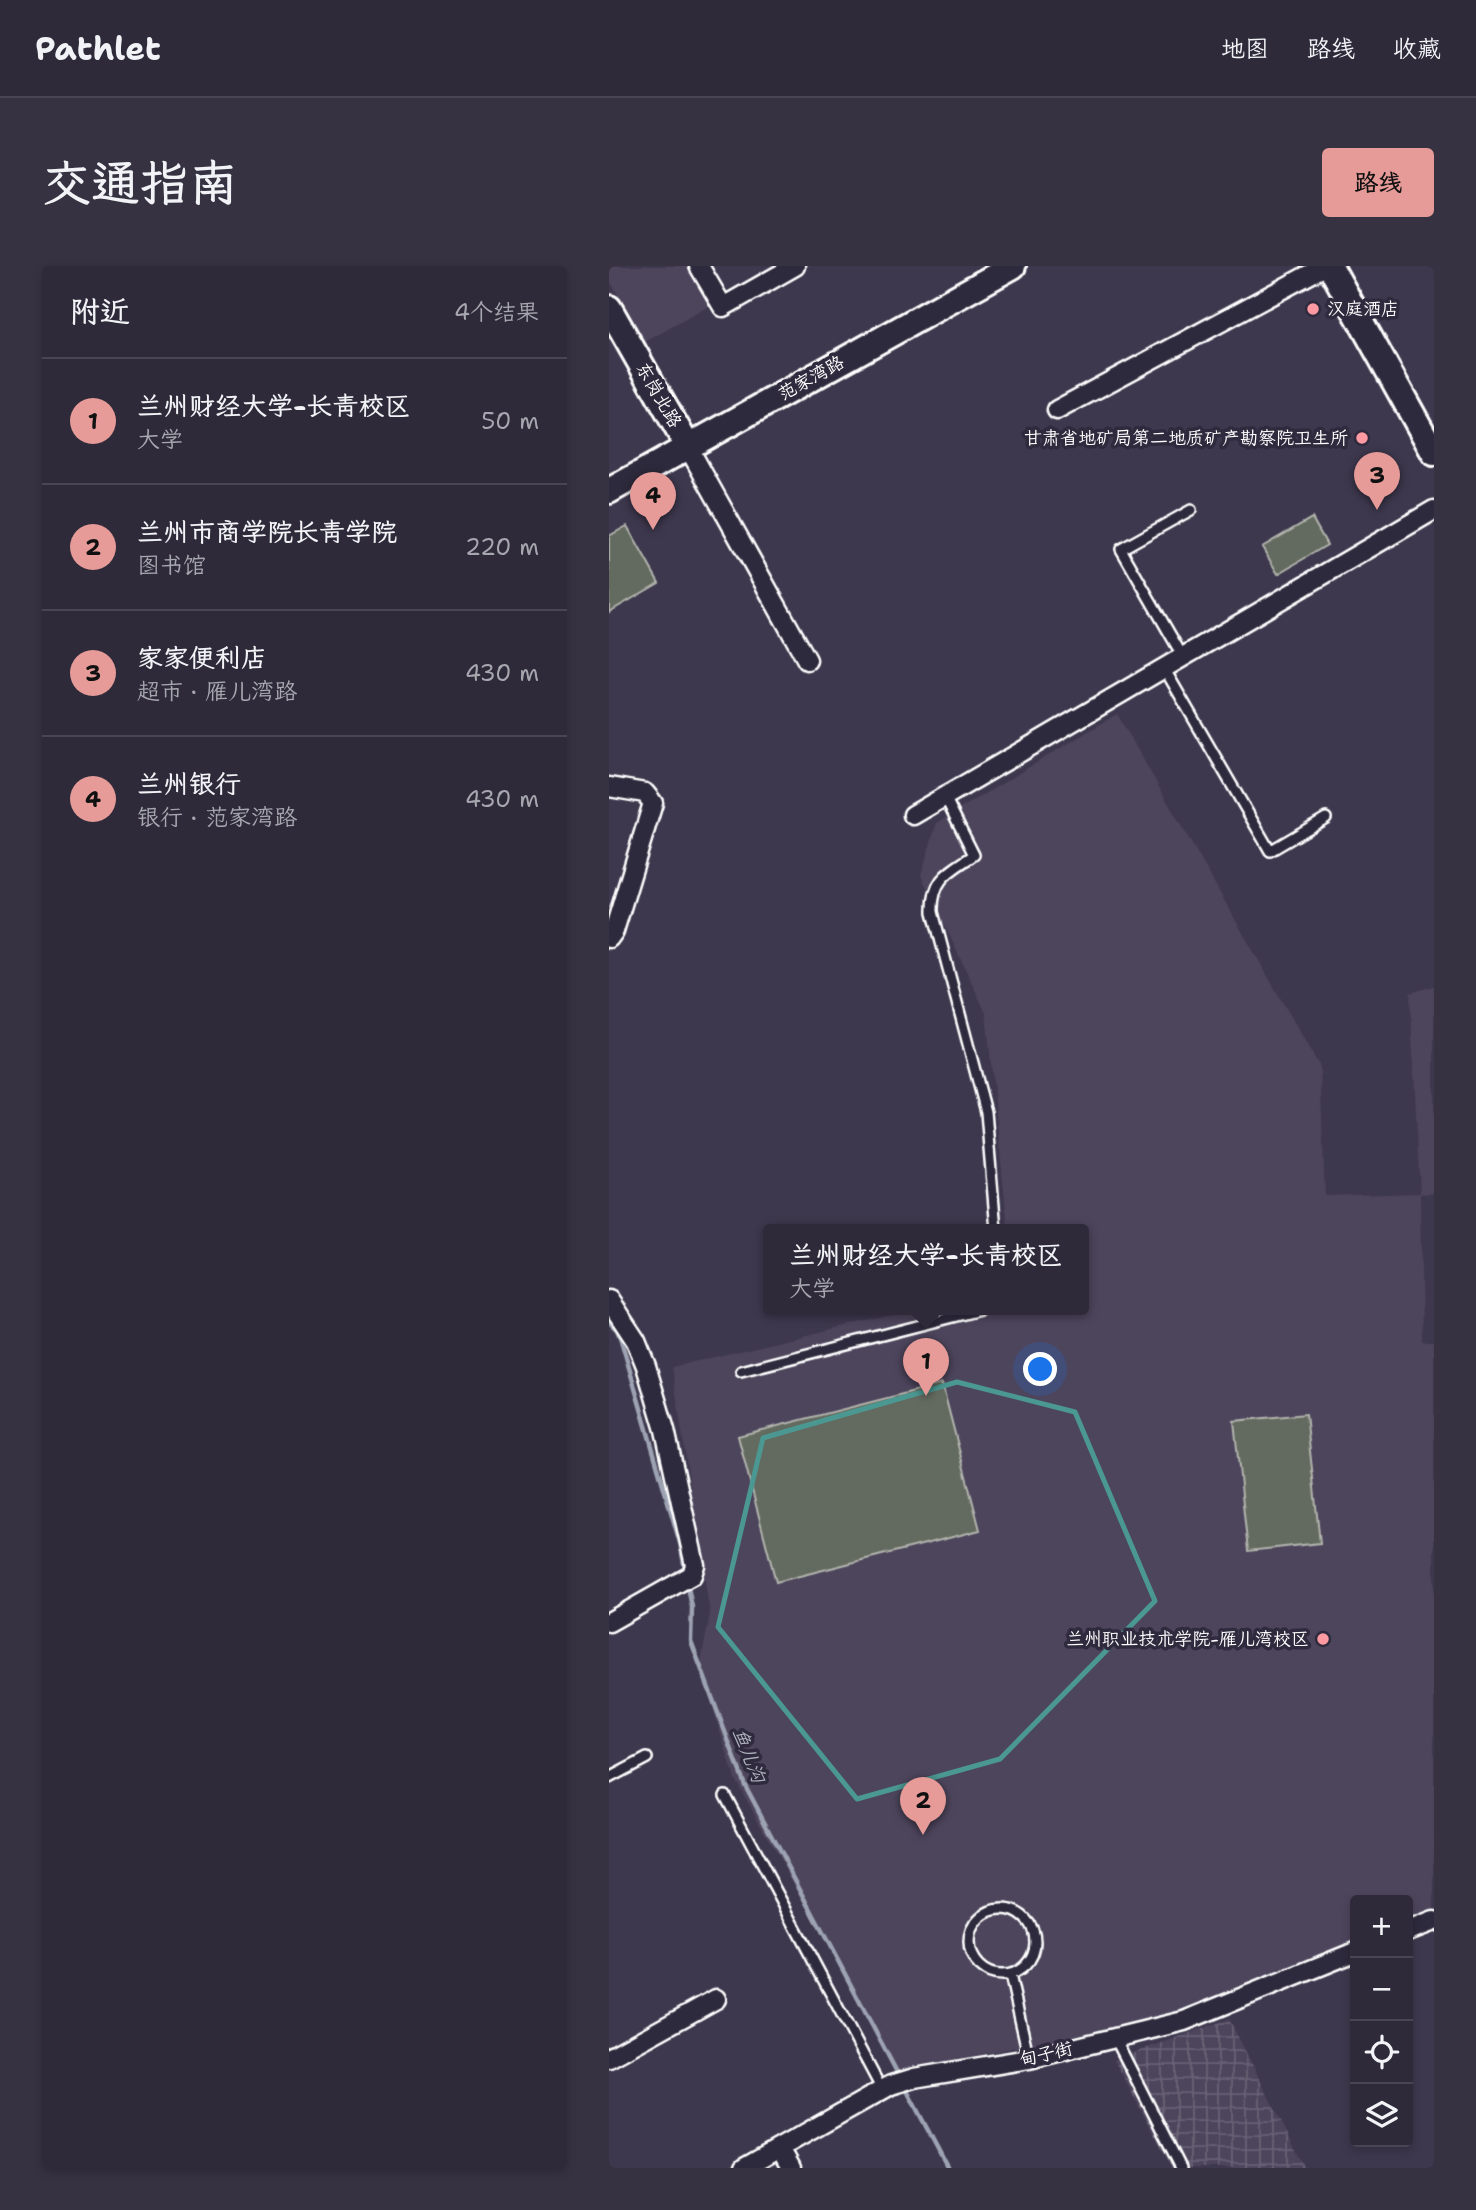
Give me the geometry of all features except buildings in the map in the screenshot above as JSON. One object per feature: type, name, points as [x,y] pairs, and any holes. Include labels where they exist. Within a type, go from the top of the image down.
[{"type":"main road","name":"范家湾路","points":[[609,491],[1013,266]]},
{"type":"main road","points":[[1328,266],[1434,453]]},
{"type":"main road","name":"东岗北路","points":[[609,308],[688,447]]},
{"type":"street","points":[[699,266],[723,307],[795,266]]},
{"type":"street","points":[[1058,410],[1328,266]]},
{"type":"street","points":[[688,447],[807,660]]},
{"type":"street","points":[[913,815],[1434,510]]},
{"type":"street","points":[[609,787],[645,793],[653,803],[614,931],[609,937]]},
{"type":"street","points":[[609,1300],[636,1341],[661,1417],[695,1565],[692,1576],[609,1622]]},
{"type":"street","points":[[1413,1929],[1434,1921]]},
{"type":"street","name":"甸子街","points":[[744,2168],[887,2087],[914,2078],[1029,2059],[1184,2021],[1350,1954]]},
{"type":"street","points":[[609,2058],[716,1999]]},
{"type":"street","points":[[780,2148],[791,2168]]},
{"type":"lane","points":[[1183,657],[1121,549],[1191,510]]},
{"type":"lane","points":[[1164,668],[1270,851],[1326,818]]},
{"type":"lane","points":[[945,797],[974,855],[943,876],[936,887],[933,912],[986,1112],[995,1224]]},
{"type":"lane","points":[[741,1371],[960,1315]]},
{"type":"lane","points":[[609,1779],[647,1758]]},
{"type":"lane","points":[[725,1795],[887,2087]]},
{"type":"lane","points":[[994,1909],[1020,1913],[1035,1934],[1031,1960],[1010,1975],[984,1971],[969,1950],[969,1936],[973,1924],[982,1914],[994,1909]]},
{"type":"lane","points":[[1010,1975],[1029,2059]]},
{"type":"lane","points":[[1115,2038],[1181,2168]]},
{"type":"highlighted area","points":[[957,1382],[1075,1412],[1155,1601],[1000,1759],[857,1799],[718,1627],[763,1438]]},
{"type":"shaded area","points":[[609,266],[705,266],[723,298],[645,342],[609,279]]},
{"type":"shaded area","points":[[1117,714],[1320,1067],[1325,1196],[1420,1193],[1410,993],[1434,986],[1434,1193],[1420,1194],[1422,1341],[1434,1341],[1434,1915],[1413,1923],[1413,1895],[1350,1895],[1350,1948],[1185,2013],[898,2071],[735,1779],[700,1667],[710,1614],[672,1367],[892,1315],[1089,1315],[1089,1224],[1007,1224],[986,1013],[921,875],[937,823]]},
{"type":"shaded area","points":[[1229,2019],[1305,2168],[1172,2168],[1114,2060]]},
{"type":"green space","points":[[1312,518],[1327,545],[1278,574],[1262,547]]},
{"type":"green space","points":[[627,526],[659,583],[609,612],[609,536]]},
{"type":"green space","points":[[942,1384],[980,1530],[776,1582],[738,1436]]},
{"type":"green space","points":[[1306,1414],[1320,1543],[1248,1551],[1234,1421]]},
{"type":"waterway","name":"鱼儿沟","points":[[609,1322],[617,1330],[621,1340],[680,1543],[686,1574]]},
{"type":"waterway","name":"鱼儿沟","points":[[687,1582],[692,1607],[691,1641],[745,1785],[900,2078]]},
{"type":"waterway","name":"鱼儿沟","points":[[904,2085],[948,2168]]},
{"type":"place","name":"汉庭酒店","points":[[1313,309]]},
{"type":"place","name":"甘肃省地矿局第二地质矿产勘察院卫生所","points":[[1362,438]]},
{"type":"place","name":"家家便利店","points":[[1377,510]]},
{"type":"place","name":"兰州银行","points":[[653,530]]},
{"type":"place","name":"兰州财经大学-长青校区","points":[[926,1396]]},
{"type":"place","name":"兰州职业技术学院-雁儿湾校区","points":[[1323,1639]]},
{"type":"place","name":"兰州市商学院长青学院","points":[[923,1835]]}]
